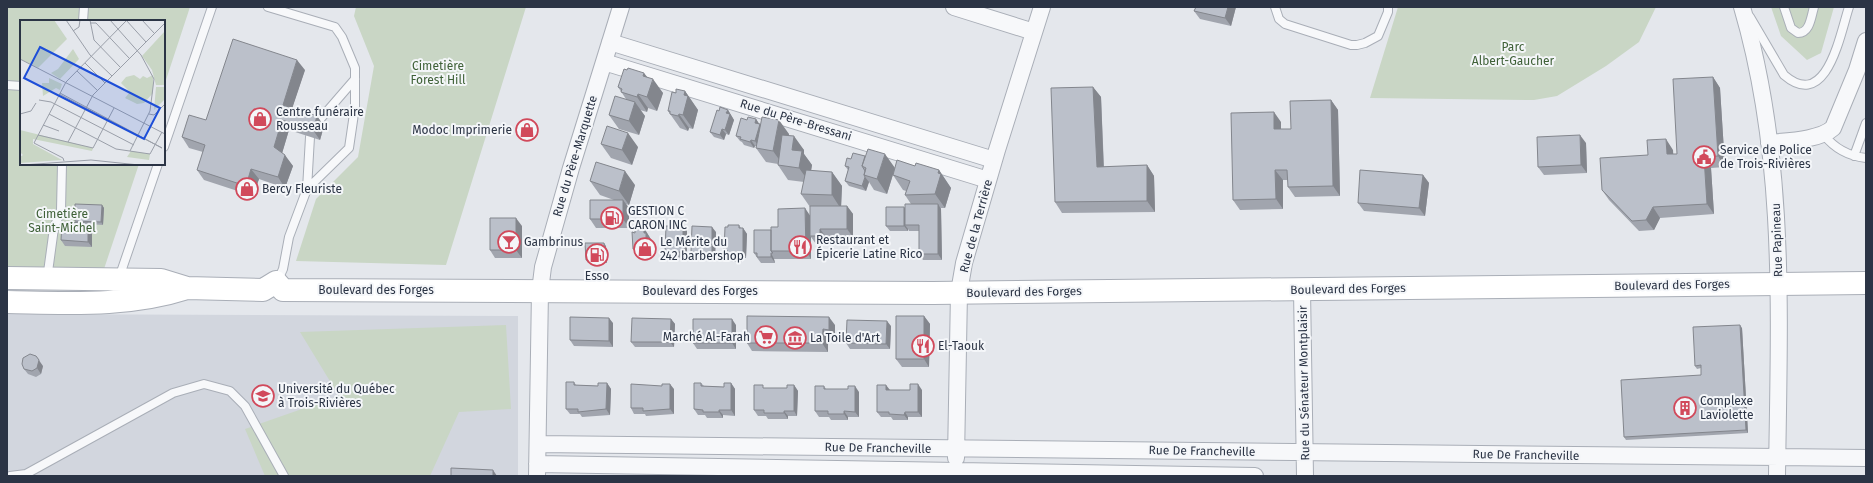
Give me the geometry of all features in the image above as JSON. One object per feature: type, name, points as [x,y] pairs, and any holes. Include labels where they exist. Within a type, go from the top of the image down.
[{"type":"main road","points":[[7,278],[161,280],[187,288],[263,290],[276,282]]},
{"type":"main road","name":"Boulevard des Forges","points":[[276,282],[283,290],[959,292],[1302,290],[1866,283]]},
{"type":"main road","points":[[7,302],[94,303],[126,301],[161,296],[187,288]]},
{"type":"street","name":"Rue du Père-Marquette","points":[[537,470],[540,291],[543,267],[559,209],[621,7]]},
{"type":"street","points":[[954,7],[1034,32]]},
{"type":"street","name":"Rue de la Terrière","points":[[956,474],[959,292],[964,263],[994,160],[1042,7]]},
{"type":"street","name":"Rue Papineau","points":[[1743,7],[1758,68],[1774,175],[1778,217],[1779,284],[1777,476]]},
{"type":"street","points":[[1769,143],[1824,134],[1833,128],[1866,41]]},
{"type":"street","name":"Rue du Père-Bressani","points":[[610,42],[994,160]]},
{"type":"street","name":"Rue du Père-Bressani","points":[[604,62],[988,180]]},
{"type":"street","name":"Rue du Sénateur Montplaisir","points":[[1302,290],[1305,476]]},
{"type":"street","name":"Rue De Francheville","points":[[538,444],[1866,458]]},
{"type":"street","name":"Rue De Francheville","points":[[537,470],[1255,476]]},
{"type":"lane","points":[[83,20],[84,7]]},
{"type":"lane","points":[[165,144],[212,7]]},
{"type":"lane","points":[[268,7],[336,27],[342,37],[355,68],[355,106],[349,148],[307,189]]},
{"type":"lane","points":[[1275,7],[1279,19],[1285,24],[1351,45],[1365,43],[1378,36],[1388,12],[1388,7]]},
{"type":"lane","points":[[1743,7],[1784,75],[1795,82],[1807,84],[1815,82],[1828,70],[1849,7]]},
{"type":"lane","points":[[1784,7],[1791,28],[1798,33],[1804,32],[1808,28],[1814,7]]},
{"type":"lane","points":[[316,124],[355,78]]},
{"type":"lane","points":[[7,85],[20,86]]},
{"type":"lane","points":[[1854,156],[1866,123]]},
{"type":"lane","points":[[1824,134],[1834,146],[1854,156],[1866,158]]},
{"type":"lane","points":[[276,282],[283,269],[289,237],[307,189],[310,137]]},
{"type":"lane","points":[[50,278],[48,272],[54,228],[61,210],[62,165]]},
{"type":"lane","points":[[115,279],[121,272],[158,165]]},
{"type":"lane","points":[[10,476],[26,474],[173,392],[204,384],[230,391],[245,406],[284,476]]},
{"type":"shaded area","name":"Université du Québec à Trois-Rivières","points":[[7,314],[518,316],[518,476],[7,476]]},
{"type":"green space","name":"Cimetière Saint-Michel","points":[[7,7],[190,7],[165,83],[165,20],[20,20],[20,165],[139,165],[102,275],[7,278]]},
{"type":"green space","name":"Cimetière Forest Hill","points":[[356,7],[526,7],[446,265],[296,261],[316,199],[358,157],[374,66],[354,16]]},
{"type":"green space","name":"Parc Albert-Gaucher","points":[[1398,7],[1656,7],[1639,42],[1606,66],[1557,96],[1534,100],[1370,98]]},
{"type":"green space","points":[[1771,7],[1834,7],[1821,53],[1807,60],[1781,36]]},
{"type":"green space","points":[[506,325],[511,409],[459,412],[430,476],[265,476],[245,429],[339,396],[300,332]]},
{"type":"building","points":[[1196,7],[1228,7],[1225,18],[1194,11]]},
{"type":"building","name":"Centre funéraire Rousseau","points":[[233,39],[297,60],[283,105],[317,116],[313,130],[282,120],[274,147],[285,155],[278,177],[251,169],[246,186],[197,170],[205,145],[182,137],[189,115],[206,120]]},
{"type":"building","points":[[628,68],[644,73],[643,76],[653,79],[647,97],[638,94],[637,97],[621,92],[622,89],[618,87],[624,69],[627,70]]},
{"type":"building","name":"Service de Police de Trois-Rivières","points":[[1713,77],[1718,156],[1704,157],[1707,204],[1653,207],[1646,220],[1632,221],[1602,190],[1600,158],[1648,155],[1647,140],[1666,139],[1667,154],[1677,154],[1673,79]]},
{"type":"building","points":[[1093,87],[1097,167],[1147,165],[1147,201],[1055,202],[1051,88]]},
{"type":"building","points":[[676,89],[685,91],[684,95],[688,96],[683,115],[679,114],[678,116],[670,114],[670,111],[668,111],[672,92],[676,93]]},
{"type":"building","points":[[615,96],[635,102],[629,121],[609,115]]},
{"type":"building","points":[[1331,100],[1333,186],[1288,187],[1287,170],[1275,170],[1276,199],[1233,200],[1231,113],[1274,112],[1274,129],[1291,129],[1290,101]]},
{"type":"building","points":[[720,107],[728,110],[726,113],[730,114],[725,130],[722,129],[720,135],[710,132],[717,110],[719,111]]},
{"type":"building","points":[[748,117],[756,119],[755,123],[760,124],[755,141],[751,140],[750,142],[736,136],[741,118],[747,120]]},
{"type":"building","points":[[762,117],[779,120],[773,151],[756,148]]},
{"type":"building","points":[[607,126],[628,133],[622,150],[601,144]]},
{"type":"building","points":[[782,135],[794,136],[792,150],[802,151],[799,168],[778,165]]},
{"type":"building","points":[[1580,135],[1581,165],[1538,167],[1537,137]]},
{"type":"building","points":[[868,149],[885,154],[877,179],[864,175],[866,168],[862,166]]},
{"type":"building","points":[[853,153],[865,156],[862,166],[865,171],[865,177],[862,186],[845,181],[849,167],[845,166],[847,158],[851,159]]},
{"type":"building","points":[[897,160],[915,166],[916,163],[939,170],[938,173],[941,174],[935,194],[905,195],[910,181],[893,175]]},
{"type":"building","points":[[596,162],[625,171],[619,191],[590,181]]},
{"type":"building","points":[[806,170],[832,172],[832,195],[801,194]]},
{"type":"building","points":[[1360,170],[1423,175],[1419,208],[1358,203]]},
{"type":"building","points":[[590,200],[623,200],[623,219],[590,219]]},
{"type":"building","points":[[75,204],[102,205],[101,222],[75,221]]},
{"type":"building","points":[[905,204],[938,204],[938,254],[919,254],[919,225],[905,225]]},
{"type":"building","points":[[810,206],[847,206],[847,229],[820,229],[820,236],[810,236]]},
{"type":"building","points":[[886,207],[904,207],[904,226],[886,226]]},
{"type":"building","points":[[805,208],[806,251],[771,251],[771,227],[778,227],[778,209]]},
{"type":"building","points":[[490,218],[516,218],[516,250],[490,250]]},
{"type":"building","points":[[62,222],[88,223],[88,242],[61,240]]},
{"type":"building","points":[[728,225],[739,225],[739,228],[743,228],[743,252],[738,252],[738,257],[728,256],[728,251],[724,251],[725,227],[728,227]]},
{"type":"building","points":[[666,226],[683,226],[683,252],[665,252]]},
{"type":"building","points":[[692,226],[712,227],[712,252],[709,255],[706,255],[703,252],[691,252]]},
{"type":"building","points":[[635,228],[644,228],[644,233],[646,233],[646,249],[633,249],[632,232],[635,233]]},
{"type":"building","points":[[754,230],[771,230],[771,251],[773,253],[771,253],[771,257],[757,257],[757,253],[754,253]]},
{"type":"building","name":"Esso","points":[[585,243],[604,243],[605,260],[586,260]]},
{"type":"building","points":[[747,316],[829,317],[829,330],[823,329],[822,343],[747,343]]},
{"type":"building","points":[[896,316],[924,316],[924,359],[896,359]]},
{"type":"building","points":[[570,317],[609,318],[609,341],[570,340]]},
{"type":"building","points":[[632,318],[671,319],[670,342],[631,342]]},
{"type":"building","points":[[693,319],[732,319],[732,343],[693,343]]},
{"type":"building","points":[[847,320],[887,321],[886,344],[846,343]]},
{"type":"building","name":"Complexe Laviolette","points":[[1740,325],[1746,430],[1624,437],[1621,380],[1701,375],[1701,365],[1695,366],[1693,327]]},
{"type":"building","points":[[30,354],[36,356],[39,360],[37,368],[32,371],[24,369],[22,364],[23,358]]},
{"type":"building","points":[[566,382],[574,382],[574,385],[598,386],[598,383],[607,383],[606,409],[578,412],[578,409],[566,409]]},
{"type":"building","points":[[694,383],[701,383],[701,386],[724,387],[724,383],[731,383],[731,410],[703,412],[703,410],[694,409]]},
{"type":"building","points":[[631,384],[662,386],[662,384],[670,384],[670,409],[643,411],[643,408],[631,408]]},
{"type":"building","points":[[910,384],[918,384],[918,412],[905,412],[904,415],[889,414],[889,412],[877,412],[877,385],[886,385],[886,390],[910,390]]},
{"type":"building","points":[[754,385],[763,385],[763,388],[787,388],[787,385],[794,385],[794,411],[784,411],[784,413],[764,413],[764,410],[754,410]]},
{"type":"building","points":[[815,386],[824,386],[824,389],[848,389],[848,386],[855,386],[855,412],[844,411],[844,414],[828,414],[828,411],[815,411]]},
{"type":"building","points":[[451,468],[493,470],[493,476],[451,476]]},
{"type":"place","name":"Centre funéraire Rousseau","points":[[260,119]]},
{"type":"place","name":"Modoc Imprimerie","points":[[527,130]]},
{"type":"place","name":"Service de Police de Trois-Rivières","points":[[1704,157]]},
{"type":"place","name":"Bercy Fleuriste","points":[[247,189]]},
{"type":"place","name":"GESTION C CARON INC","points":[[612,218]]},
{"type":"place","name":"Gambrinus","points":[[509,242]]},
{"type":"place","name":"Restaurant et Épicerie Latine Rico","points":[[800,247]]},
{"type":"place","name":"Le Mérite du 242 barbershop","points":[[645,249]]},
{"type":"place","name":"Esso","points":[[597,255]]},
{"type":"place","name":"Marché Al-Farah","points":[[766,337]]},
{"type":"place","name":"La Toile d'Art","points":[[795,338]]},
{"type":"place","name":"El-Taouk","points":[[923,346]]},
{"type":"place","name":"Université du Québec à Trois-Rivières","points":[[263,396]]},
{"type":"place","name":"Complexe Laviolette","points":[[1685,408]]}]
